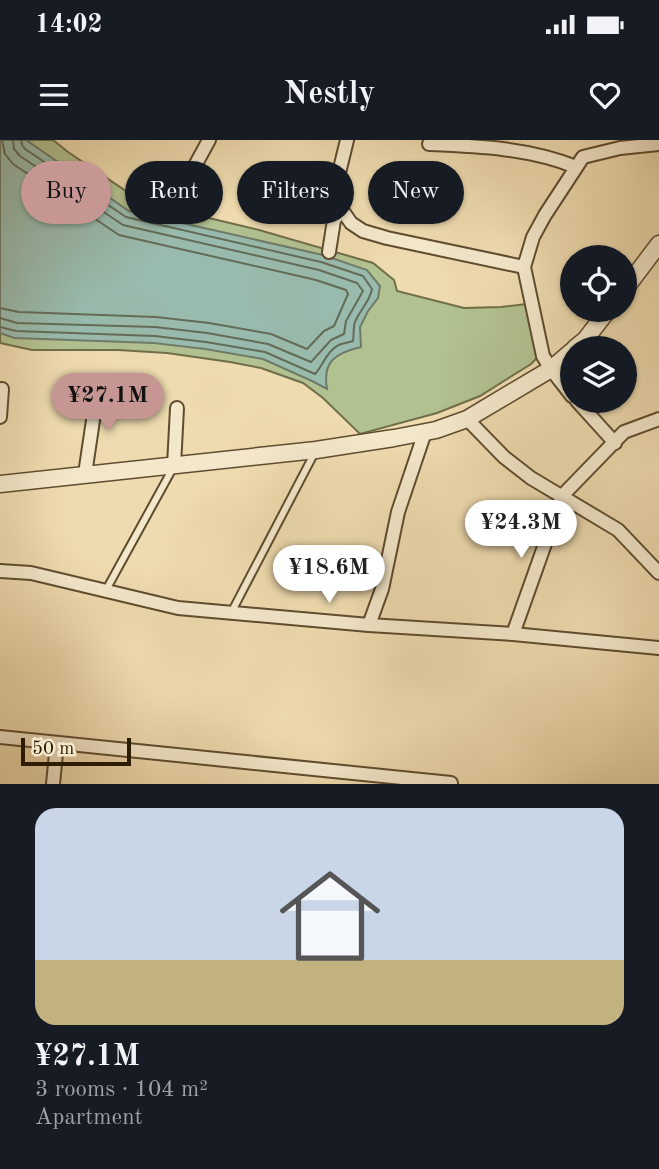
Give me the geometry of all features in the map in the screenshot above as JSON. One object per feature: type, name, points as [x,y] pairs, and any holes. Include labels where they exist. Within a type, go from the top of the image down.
[{"type":"street","points":[[198,161],[209,140]]},
{"type":"street","points":[[342,161],[347,140]]},
{"type":"street","points":[[429,144],[512,150],[576,167]]},
{"type":"street","points":[[560,381],[543,356],[524,267],[533,237],[583,157],[620,148],[659,144]]},
{"type":"street","points":[[329,252],[333,224]]},
{"type":"street","points":[[352,224],[363,231],[387,238],[524,267]]},
{"type":"street","points":[[637,273],[659,244]]},
{"type":"street","points":[[588,336],[599,322]]},
{"type":"street","points":[[0,484],[316,450],[436,430],[467,418],[560,362]]},
{"type":"street","points":[[85,474],[98,387]]},
{"type":"street","points":[[0,417],[2,388]]},
{"type":"street","points":[[174,466],[177,408]]},
{"type":"street","points":[[588,413],[615,443]]},
{"type":"street","points":[[467,418],[504,457],[531,478],[618,530],[659,573]]},
{"type":"street","points":[[513,634],[562,496],[624,432],[659,419]]},
{"type":"street","points":[[369,625],[382,589],[398,512],[425,432]]},
{"type":"street","points":[[0,571],[31,573],[178,608],[659,648]]},
{"type":"street","points":[[0,737],[451,783]]},
{"type":"street","points":[[52,784],[57,743]]},
{"type":"lane","points":[[231,613],[316,450]]},
{"type":"lane","points":[[106,591],[174,466]]},
{"type":"green space","points":[[0,140],[53,140],[81,161],[21,161],[21,224],[111,224],[111,181],[125,190],[125,224],[223,224],[223,221],[373,263],[394,280],[397,291],[464,308],[526,304],[537,358],[480,396],[437,413],[360,434],[323,398],[303,383],[261,368],[167,353],[32,350],[0,343]]},
{"type":"water","points":[[0,140],[26,140],[56,161],[21,161],[21,224],[111,224],[111,199],[125,208],[125,224],[186,224],[323,255],[367,270],[380,286],[378,298],[360,327],[361,347],[344,352],[333,360],[327,371],[327,389],[263,359],[205,349],[154,343],[14,338],[0,333]]}]
